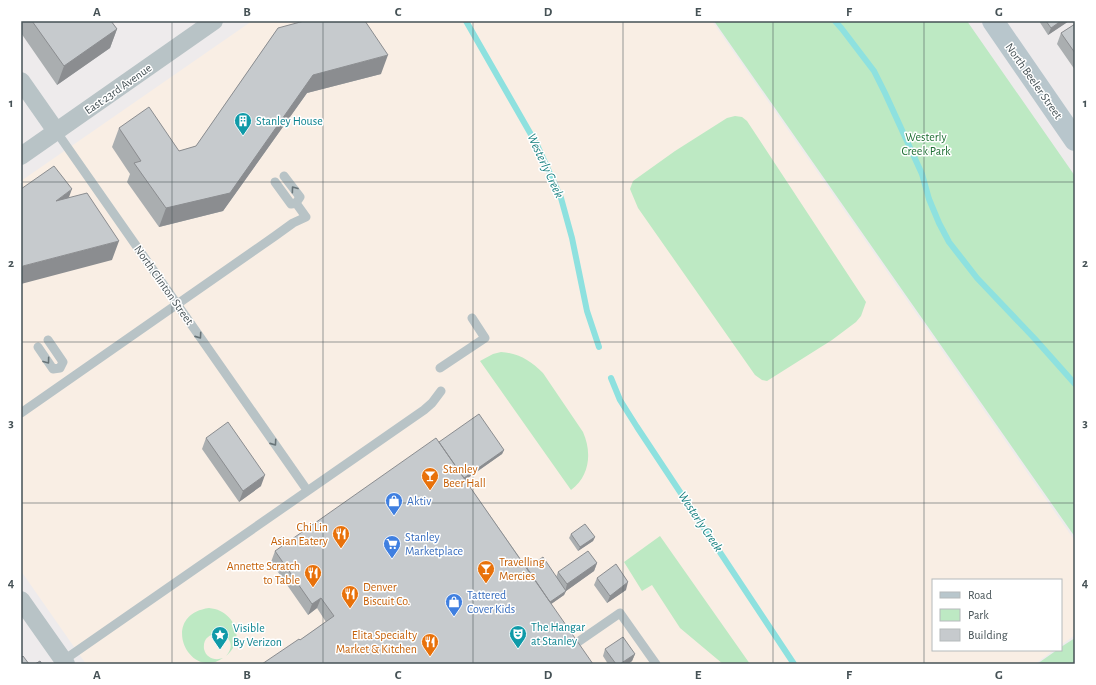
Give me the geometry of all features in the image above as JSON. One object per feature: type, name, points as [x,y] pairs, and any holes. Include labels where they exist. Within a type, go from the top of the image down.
[{"type":"street","name":"East 23rd Avenue","points":[[21,156],[214,21]]},
{"type":"street","name":"North Beeler Street","points":[[993,21],[1075,140]]},
{"type":"street","name":"North Clinton Street","points":[[21,82],[56,131]]},
{"type":"street","points":[[21,600],[65,662]]},
{"type":"lane","name":"North Clinton Street","points":[[56,131],[307,490]]},
{"type":"lane","points":[[284,176],[300,197],[296,203]]},
{"type":"lane","points":[[275,182],[291,204],[296,203]]},
{"type":"lane","points":[[21,413],[293,223],[306,217],[296,203]]},
{"type":"lane","points":[[440,368],[486,338],[472,318]]},
{"type":"lane","points":[[48,340],[63,362],[60,368]]},
{"type":"lane","points":[[38,347],[53,369],[60,368]]},
{"type":"lane","points":[[60,368],[68,380]]},
{"type":"lane","points":[[65,662],[307,490],[424,410],[434,401],[441,391]]},
{"type":"lane","points":[[575,644],[620,613],[656,664]]},
{"type":"shaded area","name":"Stanley Marketplace","points":[[252,21],[712,21],[1075,541],[1075,635],[1062,644],[1062,579],[932,579],[932,651],[1053,651],[1035,664],[86,664],[21,571],[21,181]]},
{"type":"green space","name":"Westerly Creek Park","points":[[714,21],[967,21],[1075,176],[1075,537]]},
{"type":"green space","points":[[735,116],[742,117],[747,121],[866,302],[861,316],[856,322],[832,340],[767,381],[762,380],[755,375],[638,208],[630,189],[633,181],[675,151],[727,118]]},
{"type":"green space","points":[[501,352],[524,358],[543,373],[583,432],[588,448],[588,463],[582,478],[571,490],[480,361],[493,354]]},
{"type":"green space","points":[[660,536],[750,664],[723,664],[680,628],[652,585],[642,591],[624,562]]},
{"type":"green space","points":[[209,608],[218,610],[225,614],[235,626],[236,634],[236,642],[226,656],[230,648],[230,642],[227,638],[215,634],[209,636],[205,641],[205,652],[209,657],[214,659],[223,658],[211,663],[199,661],[190,655],[184,645],[182,633],[185,622],[194,613]]},
{"type":"green space","points":[[1075,638],[1075,664],[1037,664],[1056,651],[1062,651],[1062,646]]},
{"type":"building","points":[[32,21],[111,21],[117,29],[64,66]]},
{"type":"building","name":"Stanley House","points":[[304,21],[365,21],[388,55],[313,75],[230,193],[166,208],[134,163],[141,161],[119,128],[149,107],[179,151],[196,146],[278,28]]},
{"type":"building","points":[[1046,21],[1061,21],[1051,28]]},
{"type":"building","points":[[1075,24],[1075,53],[1061,33]]},
{"type":"building","points":[[54,166],[72,189],[56,201],[87,193],[119,241],[23,266],[21,270],[21,189]]},
{"type":"building","points":[[479,414],[504,450],[464,478],[439,442]]},
{"type":"building","points":[[228,422],[265,475],[243,491],[206,438]]},
{"type":"building","name":"Stanley Marketplace","points":[[436,438],[593,664],[262,664],[334,616],[321,598],[312,604],[275,551]]},
{"type":"building","points":[[585,524],[595,537],[580,547],[571,534]]},
{"type":"building","points":[[588,551],[597,563],[567,584],[558,572]]},
{"type":"building","points":[[543,557],[566,591],[550,602],[527,568]]},
{"type":"building","points":[[616,564],[628,582],[610,596],[597,578]]},
{"type":"building","points":[[623,637],[635,654],[620,664],[616,664],[605,649]]},
{"type":"building","points":[[23,656],[29,664],[21,664],[21,658]]},
{"type":"building","points":[[40,661],[42,664],[35,664]]},
{"type":"waterway","name":"Westerly Creek","points":[[466,21],[537,145],[561,198],[572,238],[587,311],[599,347]]},
{"type":"waterway","points":[[835,21],[874,71],[922,174],[929,199],[949,242],[977,278],[1075,384]]},
{"type":"waterway","name":"Westerly Creek","points":[[611,378],[620,400],[637,427],[794,664]]},
{"type":"place","name":"Stanley House","points":[[243,136]]},
{"type":"place","name":"Stanley Beer Hall","points":[[430,491]]},
{"type":"place","name":"Aktiv","points":[[394,516]]},
{"type":"place","name":"Chi Lin Asian Eatery","points":[[341,549]]},
{"type":"place","name":"Stanley Marketplace","points":[[392,559]]},
{"type":"place","name":"Travelling Mercies","points":[[486,584]]},
{"type":"place","name":"Annette Scratch to Table","points":[[313,588]]},
{"type":"place","name":"Denver Biscuit Co.","points":[[350,609]]},
{"type":"place","name":"Tattered Cover Kids","points":[[454,617]]},
{"type":"place","name":"The Hangar at Stanley","points":[[518,649]]},
{"type":"place","name":"Visible By Verizon","points":[[220,650]]},
{"type":"place","name":"Elita Specialty Market & Kitchen","points":[[430,657]]}]
